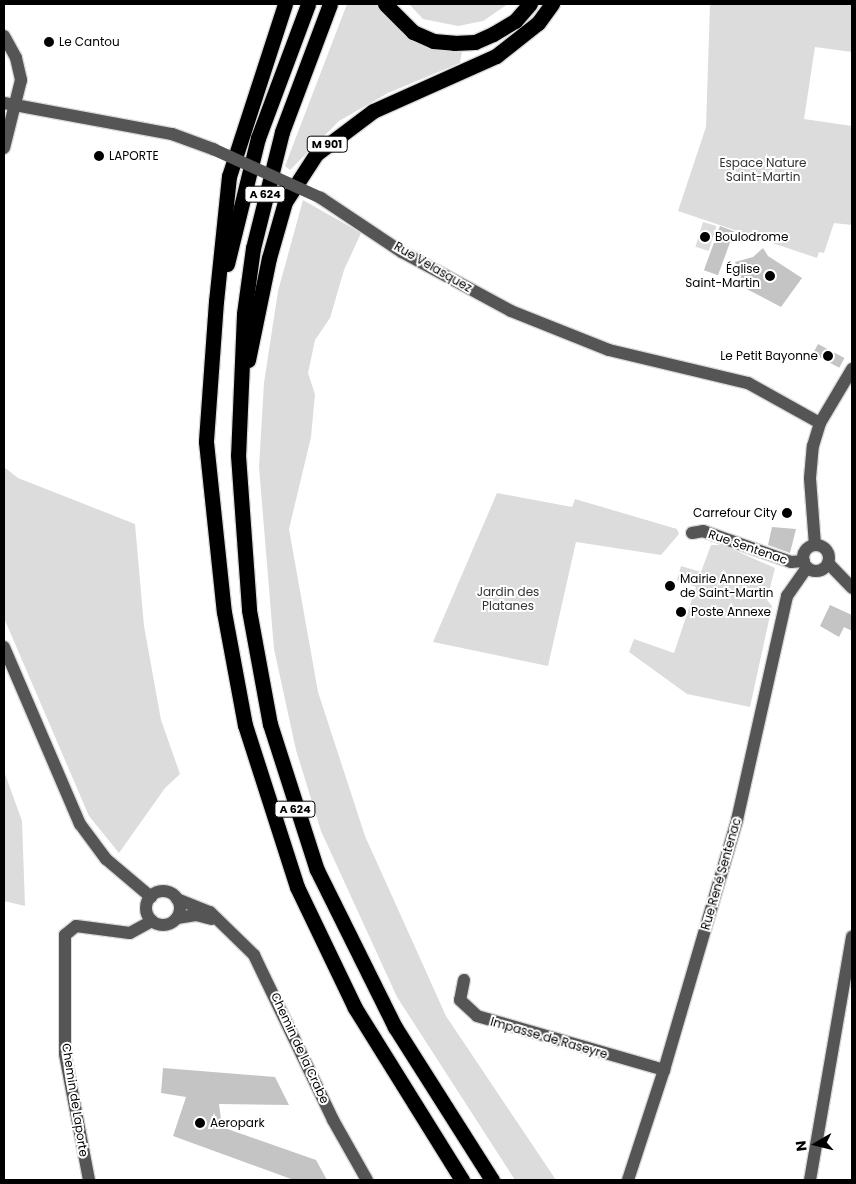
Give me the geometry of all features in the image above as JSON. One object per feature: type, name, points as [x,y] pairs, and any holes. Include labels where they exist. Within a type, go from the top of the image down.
[{"type":"highway","name":"A 624","points":[[285,4],[229,176],[216,301],[206,442],[212,514],[227,630],[256,768],[297,887],[329,957],[402,1088],[462,1180]]},
{"type":"highway","name":"A 624","points":[[216,301],[258,138],[308,4]]},
{"type":"highway","name":"A 624","points":[[330,4],[285,122],[267,188],[244,314],[240,393],[240,514],[249,610],[263,692],[293,804],[328,895],[374,990],[492,1180]]},
{"type":"highway","points":[[385,4],[413,32],[433,41],[454,43],[476,42],[493,34],[515,21],[530,4]]},
{"type":"highway","name":"M 901","points":[[240,393],[274,239],[286,202],[311,160],[335,136],[374,111],[496,56],[538,23],[552,4]]},
{"type":"street","points":[[4,36],[19,73],[18,104],[4,148]]},
{"type":"street","name":"Rue Velasquez","points":[[4,103],[18,104],[172,134],[213,149],[321,198],[402,252],[511,310],[609,350],[748,383],[820,423]]},
{"type":"street","points":[[815,545],[810,464],[820,423],[852,369]]},
{"type":"street","name":"Rue Sentenac","points":[[692,533],[711,533],[792,562],[805,564]]},
{"type":"street","points":[[815,545],[826,550],[828,563],[852,588]]},
{"type":"street","points":[[815,545],[806,551],[805,564],[818,570],[828,563]]},
{"type":"street","name":"Rue René Sentenac","points":[[628,1180],[664,1070],[737,820],[787,596],[805,564]]},
{"type":"street","points":[[4,648],[80,824],[106,859],[151,897]]},
{"type":"street","points":[[152,920],[146,909],[151,897],[166,892],[177,899],[180,908],[177,918]]},
{"type":"street","name":"Chemin de la Crabe","points":[[177,899],[210,912],[240,939],[264,971],[333,1120],[367,1180]]},
{"type":"street","name":"Chemin de la Crabe","points":[[177,918],[196,915],[223,924]]},
{"type":"street","name":"Chemin de Laporte","points":[[89,1180],[65,1054],[65,935],[76,926],[130,933],[152,920],[167,924],[177,918]]},
{"type":"street","points":[[810,1180],[852,938]]},
{"type":"street","name":"Impasse de Raseyre","points":[[464,980],[460,1000],[477,1016],[664,1070]]},
{"type":"green space","points":[[347,4],[377,4],[405,36],[427,48],[462,51],[460,63],[388,93],[339,121],[290,170],[285,166]]},
{"type":"green space","points":[[409,4],[508,4],[483,21],[458,26],[423,19]]},
{"type":"green space","name":"Espace Nature Saint-Martin","points":[[710,4],[852,4],[852,52],[815,47],[804,119],[852,126],[852,225],[834,223],[824,253],[819,252],[817,258],[678,211],[706,127]]},
{"type":"green space","points":[[303,200],[361,233],[344,270],[330,318],[315,340],[308,373],[315,394],[311,437],[289,529],[318,692],[365,836],[446,1016],[556,1180],[515,1180],[397,997],[321,831],[296,750],[274,649],[259,467],[264,383],[278,291]]},
{"type":"green space","name":"Boulodrome","points":[[703,222],[716,226],[709,251],[695,247]]},
{"type":"green space","points":[[4,467],[18,478],[135,524],[144,626],[161,720],[180,774],[165,788],[119,853],[89,816],[4,618]]},
{"type":"green space","name":"Jardin des Platanes","points":[[497,493],[572,507],[575,499],[677,529],[679,534],[661,555],[576,542],[548,666],[433,642]]},
{"type":"green space","points":[[711,545],[723,545],[775,568],[767,600],[772,606],[750,707],[687,694],[629,652],[634,639],[674,653],[696,587],[677,580],[681,566],[701,572]]},
{"type":"green space","points":[[4,771],[22,821],[25,906],[4,901]]},
{"type":"building","points":[[720,226],[734,231],[718,275],[704,270]]},
{"type":"building","name":"Église Saint-Martin","points":[[763,248],[768,256],[802,278],[781,307],[739,285],[741,277],[735,262],[753,257]]},
{"type":"building","name":"Le Petit Bayonne","points":[[818,344],[844,358],[839,368],[813,354]]},
{"type":"building","points":[[772,527],[796,529],[790,553],[768,545]]},
{"type":"building","points":[[830,605],[852,615],[852,631],[844,627],[839,637],[820,626]]},
{"type":"building","name":"Aeropark","points":[[163,1068],[275,1077],[289,1105],[219,1104],[222,1127],[316,1160],[327,1180],[294,1180],[173,1136],[186,1097],[161,1093]]},
{"type":"place","name":"Le Cantou","points":[[49,42]]},
{"type":"place","name":"LAPORTE","points":[[99,156]]},
{"type":"place","name":"Boulodrome","points":[[705,237]]},
{"type":"place","name":"Église Saint-Martin","points":[[770,276]]},
{"type":"place","name":"Le Petit Bayonne","points":[[828,356]]},
{"type":"place","name":"Carrefour City","points":[[787,513]]},
{"type":"place","name":"Mairie Annexe de Saint-Martin","points":[[670,586]]},
{"type":"place","name":"Poste Annexe","points":[[681,612]]},
{"type":"place","name":"Aeropark","points":[[200,1123]]}]
